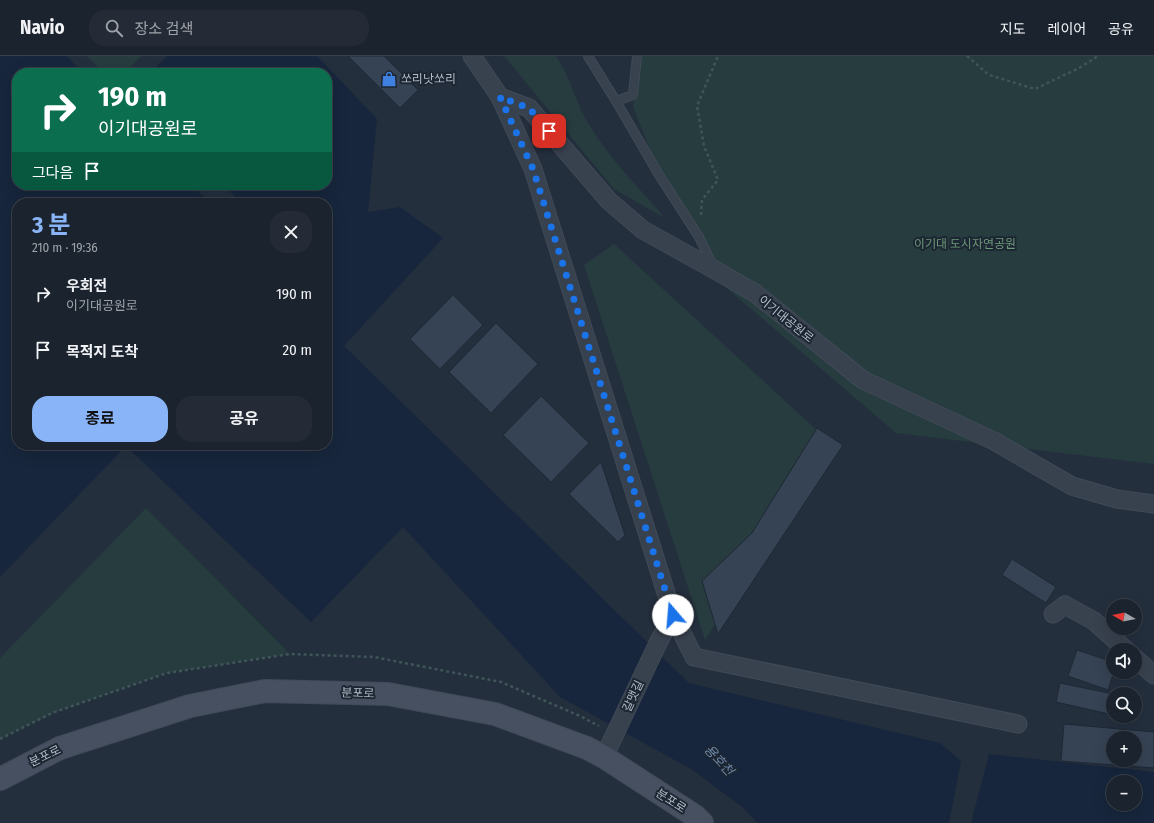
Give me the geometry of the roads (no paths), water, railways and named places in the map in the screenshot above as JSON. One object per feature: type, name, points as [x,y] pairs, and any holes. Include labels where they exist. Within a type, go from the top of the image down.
[{"type":"main road","name":"분포로","points":[[0,779],[60,748],[190,706],[265,691],[388,694],[495,714],[587,748],[604,757],[695,816],[702,823]]},
{"type":"street","points":[[472,56],[500,97],[533,169],[673,615],[694,657],[1018,724]]},
{"type":"street","name":"이기대공원로","points":[[500,97],[529,108],[610,201],[643,230],[755,293],[862,380],[994,441],[1072,486],[1116,499],[1154,504]]},
{"type":"street","points":[[1053,614],[1065,606],[1094,621],[1118,643]]},
{"type":"street","name":"갈맷길","points":[[604,757],[673,615]]},
{"type":"street","points":[[1142,664],[1154,675]]},
{"type":"lane","points":[[588,56],[659,175],[699,237],[716,270]]},
{"type":"lane","points":[[616,101],[633,95],[637,56]]},
{"type":"water","points":[[0,56],[67,56],[78,68],[12,68],[12,190],[197,190],[205,198],[12,198],[12,450],[122,450],[0,577]]},
{"type":"water","points":[[167,56],[317,56],[328,68],[155,68]]},
{"type":"water","name":"용호천","points":[[332,72],[377,119],[368,212],[400,207],[443,238],[344,346],[689,683],[940,743],[961,761],[949,823],[758,823],[741,806],[691,769],[560,697],[403,527],[311,622],[130,450],[332,450],[332,198],[236,198],[229,190],[332,190]]},
{"type":"water","points":[[989,754],[1154,772],[1154,823],[971,823]]},
{"type":"place","name":"쏘리낫쏘리","points":[[389,79]]},
{"type":"park label","name":"이기대 도시자연공원","points":[[965,244]]}]
